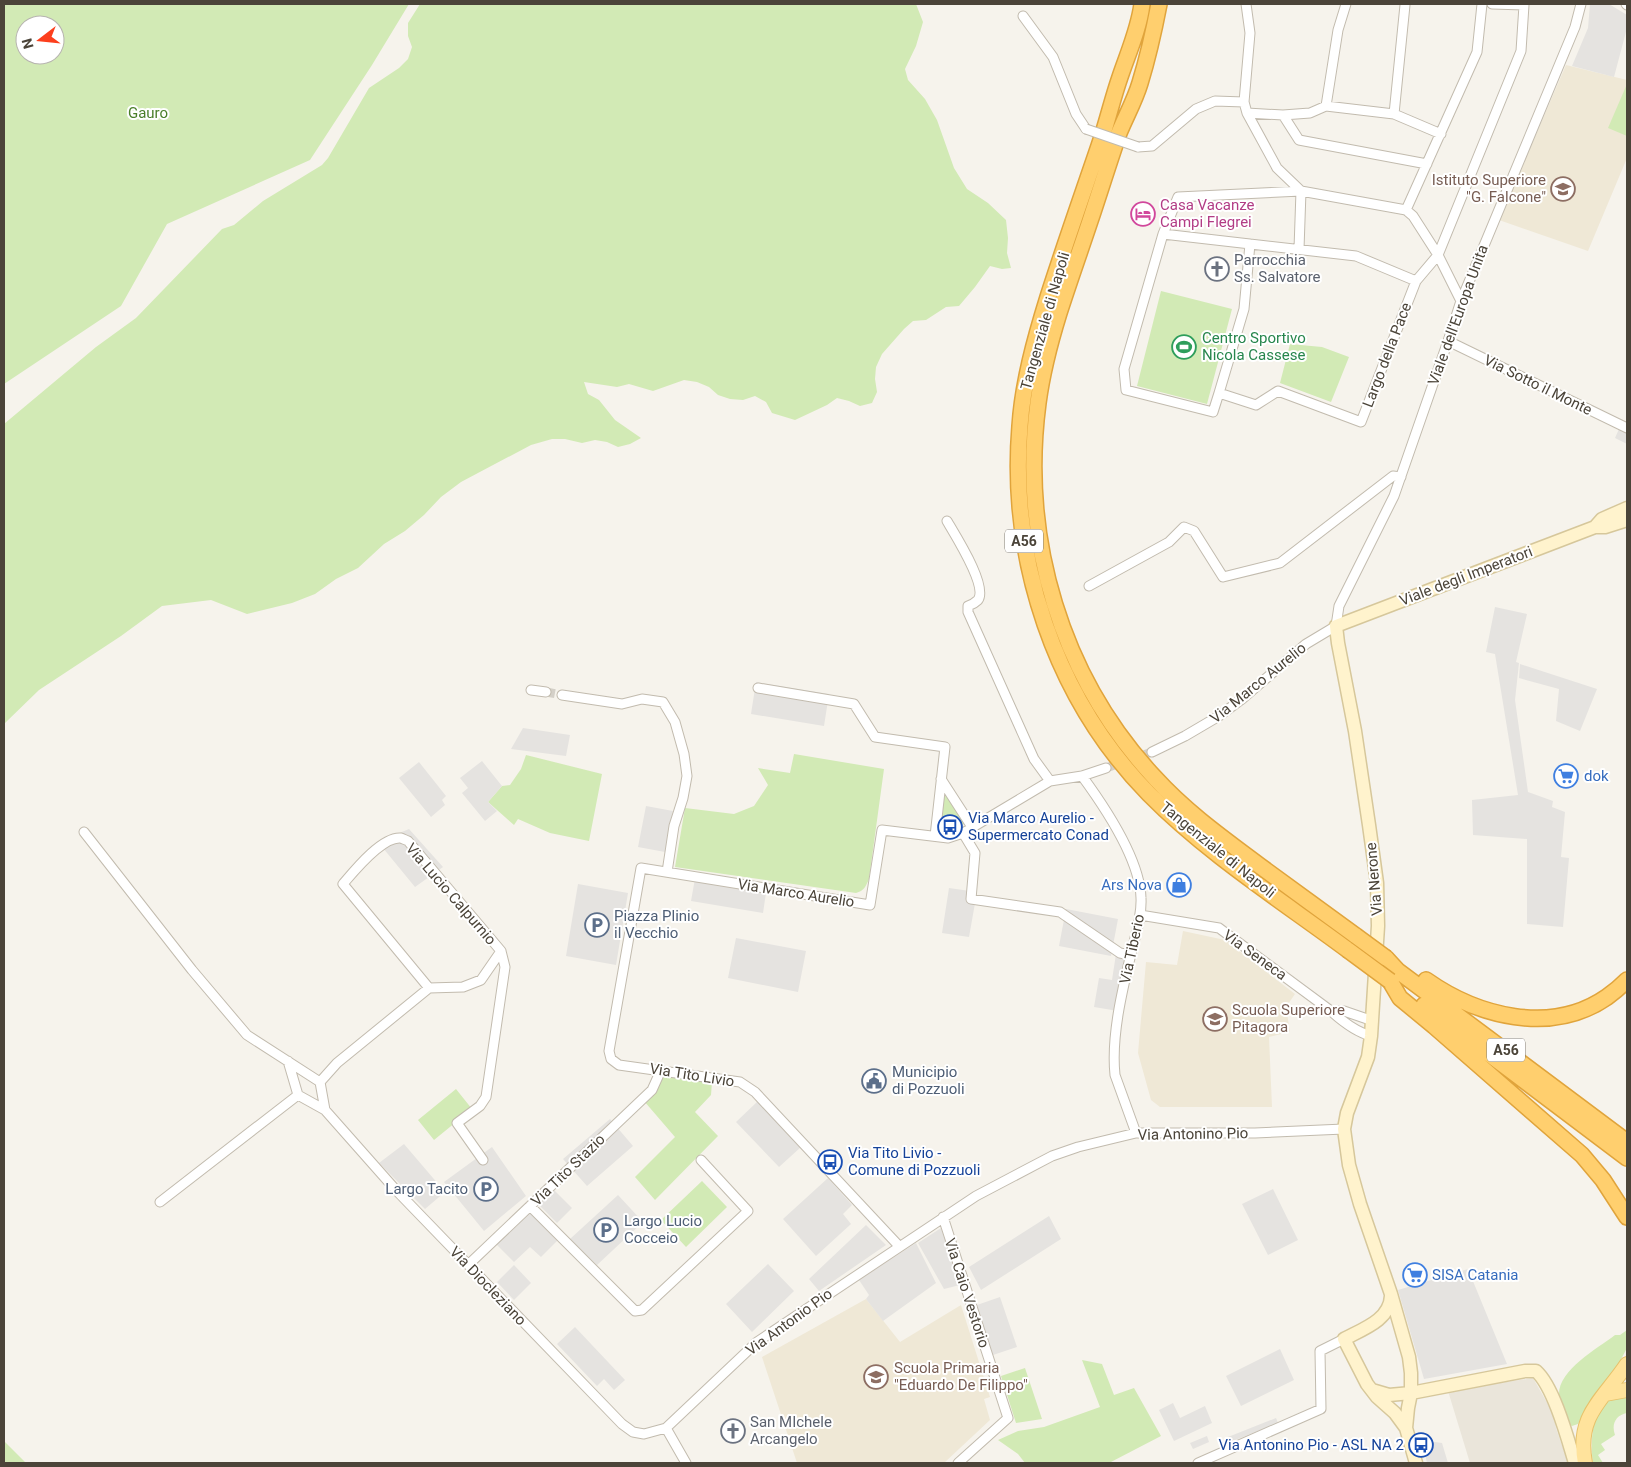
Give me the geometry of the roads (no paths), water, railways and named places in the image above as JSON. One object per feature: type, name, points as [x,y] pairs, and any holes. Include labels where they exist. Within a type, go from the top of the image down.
[{"type":"highway","name":"Tangenziale di Napoli","points":[[1142,4],[1140,20],[1048,299],[1024,390],[1018,463],[1019,501],[1028,563],[1038,602],[1065,674],[1082,706],[1126,769],[1150,795],[1213,850],[1627,1158]]},
{"type":"highway","name":"Tangenziale di Napoli","points":[[1159,4],[1140,85],[1120,132],[1059,313],[1046,358],[1038,401],[1034,434],[1033,472],[1036,524],[1044,565],[1058,617],[1080,669],[1112,724],[1157,781],[1210,828],[1386,958],[1398,971],[1627,1142]]},
{"type":"highway","points":[[1386,958],[1396,959],[1432,984],[1474,1006],[1501,1015],[1518,1018],[1551,1018],[1579,1011],[1606,998],[1627,980]]},
{"type":"highway","points":[[1390,981],[1400,998],[1582,1155],[1603,1180],[1627,1218]]},
{"type":"main road","points":[[1585,1463],[1582,1443],[1586,1424],[1594,1408],[1627,1364]]},
{"type":"main road","points":[[1605,1394],[1627,1390]]},
{"type":"street","points":[[1246,4],[1250,33],[1244,102],[1247,113],[1277,168],[1301,191],[1299,249]]},
{"type":"street","points":[[1326,106],[1338,30],[1346,4]]},
{"type":"street","points":[[1406,210],[1477,52],[1482,4]]},
{"type":"street","points":[[1163,234],[1356,256],[1416,281],[1438,256],[1521,51],[1524,5],[1492,4]]},
{"type":"street","name":"Viale dell'Europa Unita","points":[[1336,626],[1339,606],[1394,496],[1461,301],[1575,27],[1581,4]]},
{"type":"street","points":[[1394,114],[1405,5]]},
{"type":"street","points":[[1023,16],[1053,57],[1076,114],[1086,129],[1138,147],[1152,146],[1196,109],[1215,101],[1244,102]]},
{"type":"street","points":[[1247,113],[1283,115],[1310,113],[1326,106],[1394,114],[1441,134]]},
{"type":"street","points":[[1283,115],[1299,140],[1427,164]]},
{"type":"street","points":[[1250,244],[1244,309],[1213,412],[1126,390],[1124,369],[1163,234],[1178,197],[1301,191],[1406,210],[1413,216],[1438,256],[1461,301]]},
{"type":"street","name":"Largo della Pace","points":[[1219,393],[1256,405],[1278,391],[1361,422],[1416,281]]},
{"type":"street","name":"Via Sotto il Monte","points":[[1448,341],[1627,428]]},
{"type":"street","points":[[1089,586],[1169,542],[1184,527],[1194,531],[1223,577],[1280,563],[1393,476],[1401,477]]},
{"type":"street","name":"Viale degli Imperatori","points":[[1595,527],[1602,519],[1627,508]]},
{"type":"street","name":"Viale degli Imperatori","points":[[1336,626],[1595,527],[1605,527],[1627,520]]},
{"type":"street","points":[[947,521],[977,575],[978,600],[968,606],[968,612],[1034,759],[1050,781]]},
{"type":"street","name":"Via Marco Aurelio","points":[[1152,752],[1185,736],[1219,716],[1242,699],[1306,644],[1336,626]]},
{"type":"street","name":"Via Nerone","points":[[1336,626],[1355,730],[1377,884],[1378,926],[1368,1057],[1347,1113],[1344,1130]]},
{"type":"street","points":[[758,688],[854,704],[876,737],[945,747],[935,836]]},
{"type":"street","points":[[532,690],[546,692]]},
{"type":"street","points":[[562,695],[622,704],[642,699],[663,702],[675,722],[684,754],[687,776],[683,798],[674,826],[667,872]]},
{"type":"street","name":"Via Marco Aurelio","points":[[625,956],[641,868],[870,905],[882,830],[948,838],[963,833],[1050,781],[1082,776],[1106,768]]},
{"type":"street","name":"Via Tiberio","points":[[1082,776],[1105,808],[1117,829],[1131,860],[1141,896],[1140,915],[1119,1012],[1114,1064],[1115,1075],[1136,1134]]},
{"type":"street","points":[[941,779],[972,827]]},
{"type":"street","points":[[84,832],[192,970],[247,1035],[320,1082],[337,1063],[429,988]]},
{"type":"street","points":[[963,833],[975,853],[971,900],[1060,912],[1120,953],[1130,955]]},
{"type":"street","name":"Via Lucio Calpurnio","points":[[483,1160],[457,1123],[480,1106],[486,1097],[505,967],[501,951],[408,841],[400,838],[391,840],[369,855],[343,884],[429,988],[463,988],[481,980],[501,951]]},
{"type":"street","name":"Via Seneca","points":[[1140,915],[1219,928],[1331,1011],[1339,1019],[1364,1034],[1371,1036]]},
{"type":"street","name":"Via Tito Livio","points":[[625,956],[609,1052],[611,1059],[619,1064],[740,1082],[755,1092],[899,1246]]},
{"type":"street","name":"Via Seneca","points":[[1331,1011],[1344,1011],[1372,1020]]},
{"type":"street","points":[[160,1202],[298,1095],[288,1061]]},
{"type":"street","name":"Via Tito Stazio","points":[[468,1265],[652,1090],[661,1070]]},
{"type":"street","name":"Via Diocleziano","points":[[320,1082],[326,1110]]},
{"type":"street","name":"Via Diocleziano","points":[[298,1095],[326,1110],[394,1188],[622,1424],[633,1432],[644,1434],[666,1428]]},
{"type":"street","points":[[1344,1130],[1349,1165],[1360,1204],[1391,1294],[1400,1314],[1401,1328],[1409,1357],[1411,1393],[1406,1428]]},
{"type":"street","name":"Via Antonino Pio","points":[[899,1246],[976,1196],[1052,1156],[1078,1147],[1136,1134],[1344,1130]]},
{"type":"street","points":[[530,1206],[635,1311],[642,1310],[748,1211],[701,1160]]},
{"type":"street","name":"Via Caio Vestorio","points":[[943,1217],[1008,1418],[958,1463]]},
{"type":"street","name":"Via Antonio Pio","points":[[666,1428],[756,1342],[899,1246]]},
{"type":"street","points":[[1198,1463],[1321,1409],[1320,1351],[1379,1320],[1391,1304],[1391,1294]]},
{"type":"street","points":[[1379,1320],[1391,1318],[1401,1328]]},
{"type":"street","points":[[1344,1339],[1367,1384],[1395,1413],[1406,1428],[1416,1463]]},
{"type":"street","points":[[1372,1390],[1388,1395],[1411,1393],[1524,1371],[1536,1371],[1541,1376],[1558,1412],[1575,1463]]},
{"type":"street","points":[[1372,1390],[1393,1389],[1403,1384],[1411,1373]]},
{"type":"street","points":[[666,1428],[686,1463]]},
{"type":"tunnel","points":[[546,692],[562,695]]},
{"type":"tunnel","points":[[1106,768],[1152,752]]},
{"type":"place","name":"Istituto Superiore \"G. Falcone\"","points":[[1563,189]]},
{"type":"place","name":"Casa Vacanze Campi Flegrei","points":[[1143,214]]},
{"type":"place","name":"Parrocchia Ss. Salvatore","points":[[1217,269]]},
{"type":"place","name":"Centro Sportivo Nicola Cassese","points":[[1184,347]]},
{"type":"place","name":"dok","points":[[1566,776]]},
{"type":"place","name":"Via Marco Aurelio - Supermercato Conad","points":[[950,827]]},
{"type":"place","name":"Ars Nova","points":[[1179,885]]},
{"type":"place","name":"Piazza Plinio il Vecchio","points":[[597,925]]},
{"type":"place","name":"Scuola Superiore Pitagora","points":[[1215,1019]]},
{"type":"place","name":"Municipio di Pozzuoli","points":[[874,1081]]},
{"type":"place","name":"Via Tito Livio - Comune di Pozzuoli","points":[[830,1162]]},
{"type":"place","name":"Largo Tacito","points":[[486,1189]]},
{"type":"place","name":"Largo Lucio Cocceio","points":[[606,1230]]},
{"type":"place","name":"SISA Catania","points":[[1415,1275]]},
{"type":"place","name":"Scuola Primaria \"Eduardo De Filippo\"","points":[[876,1377]]},
{"type":"place","name":"San MIchele Arcangelo","points":[[733,1431]]},
{"type":"place","name":"Via Antonino Pio - ASL NA 2","points":[[1421,1445]]},
{"type":"park label","name":"Gauro","points":[[148,113]]}]
